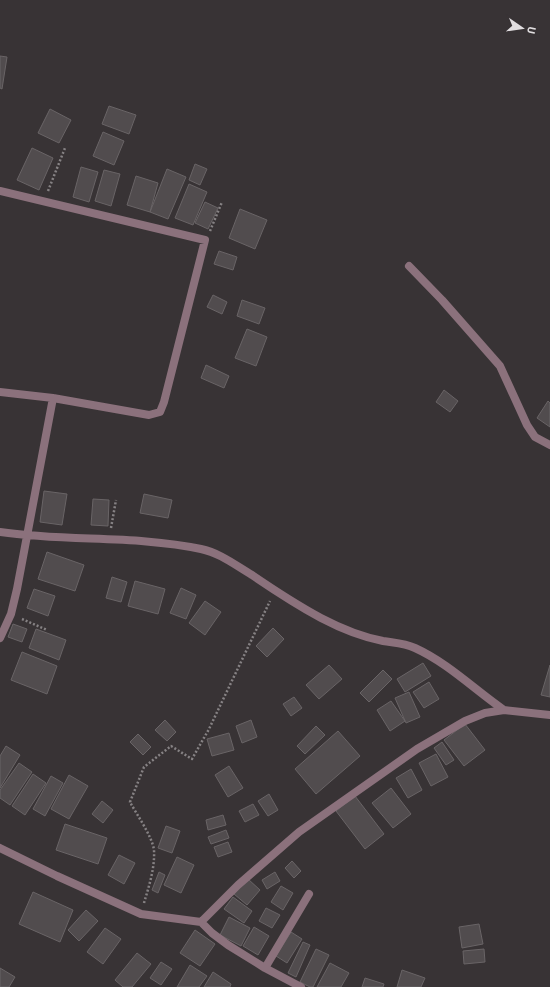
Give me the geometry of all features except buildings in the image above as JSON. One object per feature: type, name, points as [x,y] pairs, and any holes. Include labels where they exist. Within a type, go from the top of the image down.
[{"type":"street","points":[[0,191],[44,200],[205,240],[163,408],[160,412],[149,415],[53,398],[0,392]]},
{"type":"street","points":[[409,266],[442,300],[500,366],[527,425],[535,437],[550,445]]},
{"type":"street","points":[[0,638],[11,614],[28,536],[53,398]]},
{"type":"street","points":[[0,532],[28,536],[53,536],[171,544],[202,549],[226,558],[321,618],[357,634],[384,641],[400,642],[417,649],[449,668],[504,710]]},
{"type":"street","points":[[201,922],[238,885],[299,832],[417,749],[465,721],[485,713],[504,710],[550,715]]},
{"type":"street","points":[[0,848],[141,914],[201,922],[212,934],[265,968],[301,987]]},
{"type":"street","points":[[265,968],[309,894]]},
{"type":"path","points":[[44,200],[65,148]]},
{"type":"path","points":[[205,240],[222,202]]},
{"type":"path","points":[[108,540],[116,500]]},
{"type":"path","points":[[141,914],[153,867],[154,849],[145,828],[130,802],[144,767],[171,746],[192,759],[275,590]]},
{"type":"path","points":[[11,614],[47,630]]}]
